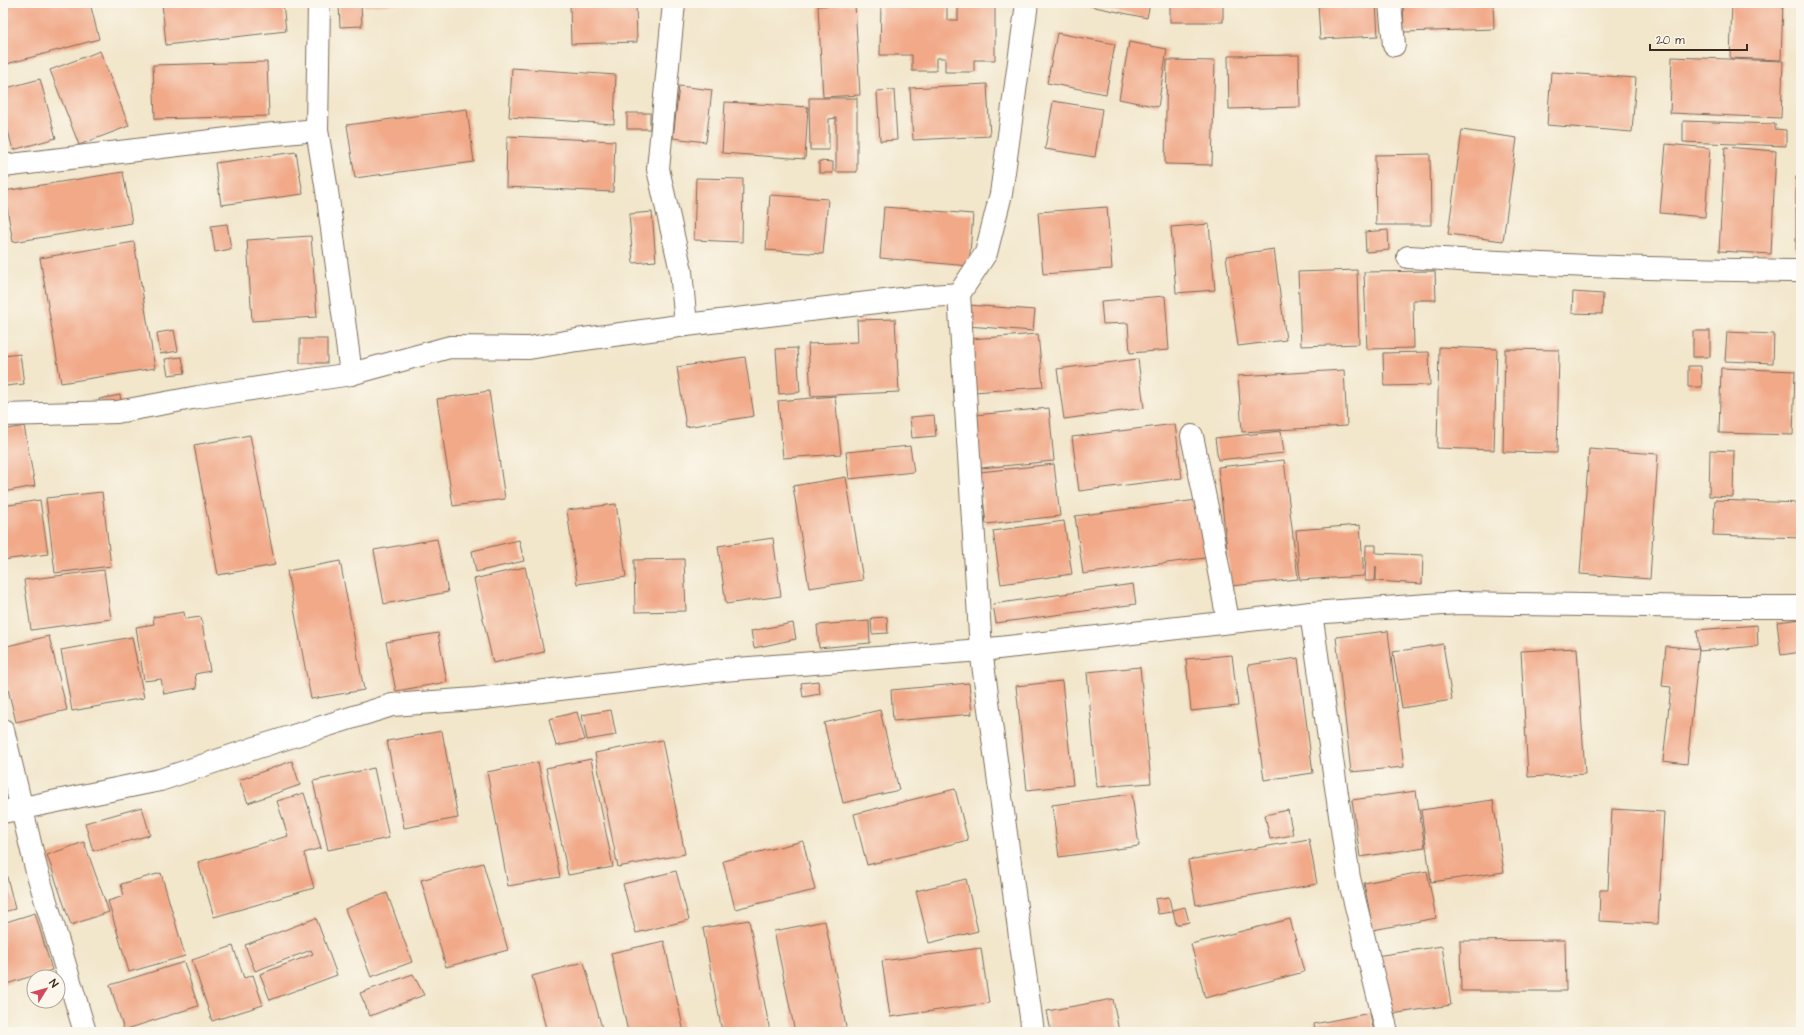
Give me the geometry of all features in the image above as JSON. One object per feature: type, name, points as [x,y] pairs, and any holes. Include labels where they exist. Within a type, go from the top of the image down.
[{"type":"street","points":[[319,3],[317,130],[327,191],[351,374]]},
{"type":"street","points":[[674,3],[658,169],[681,271],[686,326]]},
{"type":"street","points":[[1027,3],[1001,194],[986,253],[959,294],[981,650],[1033,1032]]},
{"type":"street","points":[[1390,3],[1394,45]]},
{"type":"street","points":[[3,166],[253,136],[317,130]]},
{"type":"street","points":[[1408,257],[1542,265],[1722,270],[1801,270]]},
{"type":"street","points":[[3,415],[117,412],[198,397],[351,374],[450,346],[529,348],[577,340],[686,326],[918,297],[959,294]]},
{"type":"street","points":[[1192,436],[1209,517],[1228,621]]},
{"type":"street","points":[[13,810],[160,780],[255,748],[392,705],[474,699],[723,670],[981,650],[1228,621],[1311,613],[1458,603],[1713,607],[1801,606]]},
{"type":"street","points":[[1311,613],[1349,878],[1387,1032]]},
{"type":"street","points":[[3,730],[7,752],[13,810],[36,868],[85,1032]]},
{"type":"building","points":[[3,3],[90,3],[99,39],[3,65]]},
{"type":"building","points":[[162,3],[283,3],[286,31],[166,45]]},
{"type":"building","points":[[339,3],[361,3],[362,26],[340,27]]},
{"type":"building","points":[[363,3],[400,3],[400,4],[364,6]]},
{"type":"building","points":[[570,3],[636,3],[637,42],[571,44]]},
{"type":"building","points":[[1076,3],[1150,3],[1147,18]]},
{"type":"building","points":[[1170,3],[1223,3],[1223,22],[1170,22]]},
{"type":"building","points":[[1318,3],[1376,3],[1378,36],[1320,39]]},
{"type":"building","points":[[1403,3],[1493,3],[1494,29],[1404,32]]},
{"type":"building","points":[[1732,3],[1783,3],[1781,60],[1730,58]]},
{"type":"building","points":[[855,4],[860,95],[823,97],[818,6]]},
{"type":"building","points":[[881,4],[947,5],[947,20],[958,20],[958,6],[995,7],[995,60],[974,60],[974,72],[945,72],[945,58],[936,58],[936,71],[912,71],[912,55],[880,55]]},
{"type":"building","points":[[1057,33],[1115,44],[1106,94],[1047,83]]},
{"type":"building","points":[[1129,42],[1167,49],[1158,107],[1119,99]]},
{"type":"building","points":[[100,51],[129,126],[79,145],[50,70]]},
{"type":"building","points":[[1299,55],[1300,107],[1229,109],[1228,56]]},
{"type":"building","points":[[1672,57],[1783,61],[1781,118],[1670,113]]},
{"type":"building","points":[[1167,60],[1215,61],[1212,165],[1165,164]]},
{"type":"building","points":[[267,62],[269,116],[155,119],[153,65]]},
{"type":"building","points":[[512,68],[616,75],[614,124],[509,117]]},
{"type":"building","points":[[1551,72],[1636,78],[1632,132],[1547,125]]},
{"type":"building","points":[[40,79],[56,138],[13,150],[3,112],[3,89]]},
{"type":"building","points":[[987,84],[990,136],[913,140],[910,88]]},
{"type":"building","points":[[679,86],[712,90],[706,142],[673,138]]},
{"type":"building","points":[[894,90],[897,140],[880,141],[877,91]]},
{"type":"building","points":[[809,98],[857,98],[857,172],[836,172],[836,118],[829,119],[829,150],[810,150]]},
{"type":"building","points":[[1053,101],[1102,109],[1095,157],[1045,149]]},
{"type":"building","points":[[725,102],[808,107],[805,159],[722,153]]},
{"type":"building","points":[[467,109],[474,162],[355,178],[347,125]]},
{"type":"building","points":[[627,113],[650,113],[650,129],[627,129]]},
{"type":"building","points":[[1683,121],[1775,124],[1775,129],[1786,130],[1786,146],[1683,142]]},
{"type":"building","points":[[1462,130],[1517,138],[1503,241],[1448,234]]},
{"type":"building","points":[[507,136],[615,141],[613,192],[506,187]]},
{"type":"building","points":[[1666,144],[1710,148],[1705,217],[1660,213]]},
{"type":"building","points":[[1725,147],[1776,151],[1771,254],[1719,251]]},
{"type":"building","points":[[296,152],[303,194],[221,205],[215,163]]},
{"type":"building","points":[[1430,154],[1431,225],[1376,225],[1375,155]]},
{"type":"building","points":[[819,161],[833,162],[833,173],[819,173]]},
{"type":"building","points":[[123,172],[132,223],[13,242],[4,191]]},
{"type":"building","points":[[1796,177],[1801,177],[1801,252],[1796,252]]},
{"type":"building","points":[[696,178],[743,179],[742,242],[694,240]]},
{"type":"building","points":[[770,195],[828,199],[823,254],[766,250]]},
{"type":"building","points":[[884,207],[973,214],[969,266],[880,258]]},
{"type":"building","points":[[1107,207],[1112,269],[1043,274],[1038,212]]},
{"type":"building","points":[[652,212],[656,261],[633,263],[629,214]]},
{"type":"building","points":[[227,224],[231,249],[215,252],[211,226]]},
{"type":"building","points":[[1209,224],[1215,290],[1176,293],[1171,227]]},
{"type":"building","points":[[1388,230],[1389,250],[1366,252],[1365,232]]},
{"type":"building","points":[[311,236],[317,317],[252,321],[247,240]]},
{"type":"building","points":[[134,242],[155,368],[61,383],[40,258]]},
{"type":"building","points":[[1274,249],[1286,340],[1238,346],[1226,256]]},
{"type":"building","points":[[1357,270],[1359,344],[1301,346],[1298,272]]},
{"type":"building","points":[[1435,271],[1436,300],[1413,300],[1414,348],[1367,349],[1364,272]]},
{"type":"building","points":[[1573,292],[1603,294],[1602,314],[1572,313]]},
{"type":"building","points":[[1165,296],[1169,350],[1130,353],[1128,323],[1103,324],[1101,301]]},
{"type":"building","points":[[968,305],[1035,310],[1033,331],[967,326]]},
{"type":"building","points":[[895,319],[899,392],[811,396],[808,344],[858,342],[857,320]]},
{"type":"building","points":[[174,330],[178,351],[160,354],[157,333]]},
{"type":"building","points":[[1693,331],[1710,331],[1710,357],[1693,357]]},
{"type":"building","points":[[1727,332],[1774,334],[1773,363],[1725,361]]},
{"type":"building","points":[[1038,334],[1043,387],[974,392],[970,339]]},
{"type":"building","points":[[300,339],[327,339],[327,363],[300,363]]},
{"type":"building","points":[[1439,347],[1497,349],[1494,450],[1437,448]]},
{"type":"building","points":[[797,348],[800,392],[779,394],[776,349]]},
{"type":"building","points":[[1505,349],[1559,350],[1557,453],[1503,452]]},
{"type":"building","points":[[1429,352],[1430,385],[1384,386],[1383,353]]},
{"type":"building","points":[[20,354],[24,384],[6,386],[3,356]]},
{"type":"building","points":[[182,357],[185,373],[168,375],[165,359]]},
{"type":"building","points":[[745,357],[754,416],[686,427],[677,367]]},
{"type":"building","points":[[1138,359],[1144,408],[1064,419],[1057,369]]},
{"type":"building","points":[[1688,366],[1701,366],[1702,387],[1688,387]]},
{"type":"building","points":[[1721,368],[1795,371],[1793,435],[1719,433]]},
{"type":"building","points":[[1344,370],[1347,426],[1242,432],[1238,376]]},
{"type":"building","points":[[489,391],[505,499],[453,506],[437,399]]},
{"type":"building","points":[[120,395],[122,407],[101,411],[99,399]]},
{"type":"building","points":[[835,396],[841,454],[783,458],[778,401]]},
{"type":"building","points":[[1049,408],[1054,461],[981,468],[975,415]]},
{"type":"building","points":[[934,415],[936,436],[912,438],[910,417]]},
{"type":"building","points":[[1175,424],[1182,478],[1079,491],[1072,437]]},
{"type":"building","points":[[24,426],[35,486],[3,492],[3,430]]},
{"type":"building","points":[[1281,431],[1284,453],[1218,460],[1215,438]]},
{"type":"building","points":[[250,435],[275,565],[218,575],[194,445]]},
{"type":"building","points":[[910,446],[914,472],[849,479],[846,452]]},
{"type":"building","points":[[1589,449],[1658,454],[1650,579],[1580,574]]},
{"type":"building","points":[[1710,450],[1734,451],[1733,497],[1709,496]]},
{"type":"building","points":[[1284,460],[1298,579],[1231,586],[1218,467]]},
{"type":"building","points":[[1054,464],[1060,516],[986,524],[980,472]]},
{"type":"building","points":[[846,477],[863,580],[809,588],[793,486]]},
{"type":"building","points":[[102,492],[111,566],[55,573],[46,498]]},
{"type":"building","points":[[40,500],[48,554],[3,560],[3,506]]},
{"type":"building","points":[[1197,500],[1205,558],[1083,574],[1075,516]]},
{"type":"building","points":[[1715,500],[1801,503],[1801,538],[1713,535]]},
{"type":"building","points":[[616,504],[626,577],[577,584],[567,510]]},
{"type":"building","points":[[1064,521],[1072,574],[1001,584],[993,531]]},
{"type":"building","points":[[1360,525],[1364,576],[1300,580],[1296,530]]},
{"type":"building","points":[[773,538],[781,596],[726,604],[718,546]]},
{"type":"building","points":[[437,539],[448,592],[384,604],[374,550]]},
{"type":"building","points":[[519,540],[524,561],[476,572],[472,551]]},
{"type":"building","points":[[1366,545],[1376,545],[1376,553],[1423,555],[1422,584],[1376,581],[1376,566],[1375,581],[1365,581]]},
{"type":"building","points":[[684,559],[686,611],[635,612],[634,560]]},
{"type":"building","points":[[340,561],[364,690],[311,699],[287,571]]},
{"type":"building","points":[[525,567],[544,652],[493,663],[474,579]]},
{"type":"building","points":[[104,570],[111,619],[31,630],[24,580]]},
{"type":"building","points":[[1133,584],[1136,604],[996,623],[993,604]]},
{"type":"building","points":[[184,612],[185,619],[201,617],[210,671],[195,674],[197,688],[164,694],[161,679],[144,681],[136,627],[154,624],[153,617]]},
{"type":"building","points":[[887,617],[888,633],[872,634],[871,618]]},
{"type":"building","points":[[1801,619],[1801,652],[1781,655],[1777,622]]},
{"type":"building","points":[[869,621],[870,643],[819,648],[817,625]]},
{"type":"building","points":[[793,623],[796,639],[754,648],[751,631]]},
{"type":"building","points":[[1757,625],[1758,646],[1699,651],[1697,630]]},
{"type":"building","points":[[1388,631],[1404,767],[1351,772],[1336,637]]},
{"type":"building","points":[[438,633],[447,682],[396,691],[386,642]]},
{"type":"building","points":[[49,636],[67,710],[16,722],[3,669],[3,647]]},
{"type":"building","points":[[132,637],[144,698],[72,711],[61,650]]},
{"type":"building","points":[[1443,644],[1452,700],[1402,708],[1393,652]]},
{"type":"building","points":[[1666,646],[1699,649],[1687,764],[1663,761],[1671,687],[1662,686]]},
{"type":"building","points":[[1577,648],[1585,774],[1528,777],[1521,651]]},
{"type":"building","points":[[1232,655],[1238,706],[1191,711],[1186,659]]},
{"type":"building","points":[[1298,658],[1313,773],[1264,780],[1248,665]]},
{"type":"building","points":[[1140,667],[1151,783],[1097,787],[1087,672]]},
{"type":"building","points":[[818,681],[820,694],[803,697],[801,683]]},
{"type":"building","points":[[1062,681],[1073,785],[1027,790],[1016,686]]},
{"type":"building","points":[[969,683],[972,714],[893,721],[891,690]]},
{"type":"building","points":[[611,710],[616,735],[587,740],[582,715]]},
{"type":"building","points":[[880,710],[899,790],[843,803],[824,723]]},
{"type":"building","points":[[577,712],[585,740],[556,746],[549,719]]},
{"type":"building","points":[[442,731],[458,818],[404,828],[387,741]]},
{"type":"building","points":[[662,740],[685,854],[618,867],[595,753]]},
{"type":"building","points":[[591,759],[613,867],[568,875],[546,768]]},
{"type":"building","points":[[292,761],[300,785],[248,803],[239,780]]},
{"type":"building","points":[[538,762],[560,877],[508,886],[487,772]]},
{"type":"building","points":[[374,768],[389,838],[328,850],[313,781]]},
{"type":"building","points":[[955,789],[968,840],[867,865],[854,814]]},
{"type":"building","points":[[1416,791],[1425,847],[1360,857],[1352,800]]},
{"type":"building","points":[[304,793],[321,848],[304,853],[314,888],[214,917],[198,862],[288,836],[277,801]]},
{"type":"building","points":[[1132,794],[1139,846],[1059,857],[1052,805]]},
{"type":"building","points":[[1493,800],[1504,872],[1431,882],[1421,810]]},
{"type":"building","points":[[142,807],[150,835],[93,851],[85,823]]},
{"type":"building","points":[[1612,809],[1664,812],[1658,924],[1599,921],[1600,890],[1608,890]]},
{"type":"building","points":[[1288,810],[1293,835],[1270,839],[1265,815]]},
{"type":"building","points":[[1309,839],[1317,884],[1196,905],[1188,860]]},
{"type":"building","points":[[803,841],[815,890],[735,909],[723,861]]},
{"type":"building","points":[[84,842],[109,912],[71,925],[47,855]]},
{"type":"building","points":[[3,861],[15,909],[3,912]]},
{"type":"building","points":[[483,863],[508,950],[446,967],[421,880]]},
{"type":"building","points":[[676,871],[689,920],[636,933],[623,884]]},
{"type":"building","points":[[1427,871],[1436,918],[1373,930],[1364,883]]},
{"type":"building","points":[[161,873],[185,956],[129,972],[108,901],[124,896],[121,884]]},
{"type":"building","points":[[966,879],[978,931],[929,943],[916,891]]},
{"type":"building","points":[[387,893],[412,962],[371,977],[345,909]]},
{"type":"building","points":[[1169,897],[1172,912],[1158,914],[1155,899]]},
{"type":"building","points":[[1185,907],[1189,922],[1176,925],[1173,910]]},
{"type":"building","points":[[35,913],[52,969],[26,969],[26,978],[3,985],[3,923]]},
{"type":"building","points":[[316,918],[337,975],[270,1000],[260,974],[313,954],[311,950],[255,971],[245,945]]},
{"type":"building","points":[[1290,919],[1304,972],[1205,998],[1191,944]]},
{"type":"building","points":[[749,920],[770,1032],[722,1032],[703,928]]},
{"type":"building","points":[[825,921],[846,1027],[821,1032],[795,1032],[774,931]]},
{"type":"building","points":[[1565,940],[1566,991],[1461,991],[1460,941]]},
{"type":"building","points":[[664,941],[684,1032],[628,1032],[611,953]]},
{"type":"building","points":[[233,946],[244,978],[253,975],[263,1005],[212,1021],[192,960]]},
{"type":"building","points":[[1442,946],[1451,1005],[1385,1015],[1376,956]]},
{"type":"building","points":[[981,948],[989,1003],[890,1017],[882,961]]},
{"type":"building","points":[[184,962],[198,1006],[124,1030],[110,985]]},
{"type":"building","points":[[584,962],[603,1032],[547,1032],[532,976]]},
{"type":"building","points":[[413,974],[424,995],[370,1016],[360,993]]},
{"type":"building","points":[[1113,999],[1119,1032],[1051,1032],[1047,1011]]},
{"type":"building","points":[[1370,1013],[1374,1032],[1315,1032],[1314,1024]]}]
